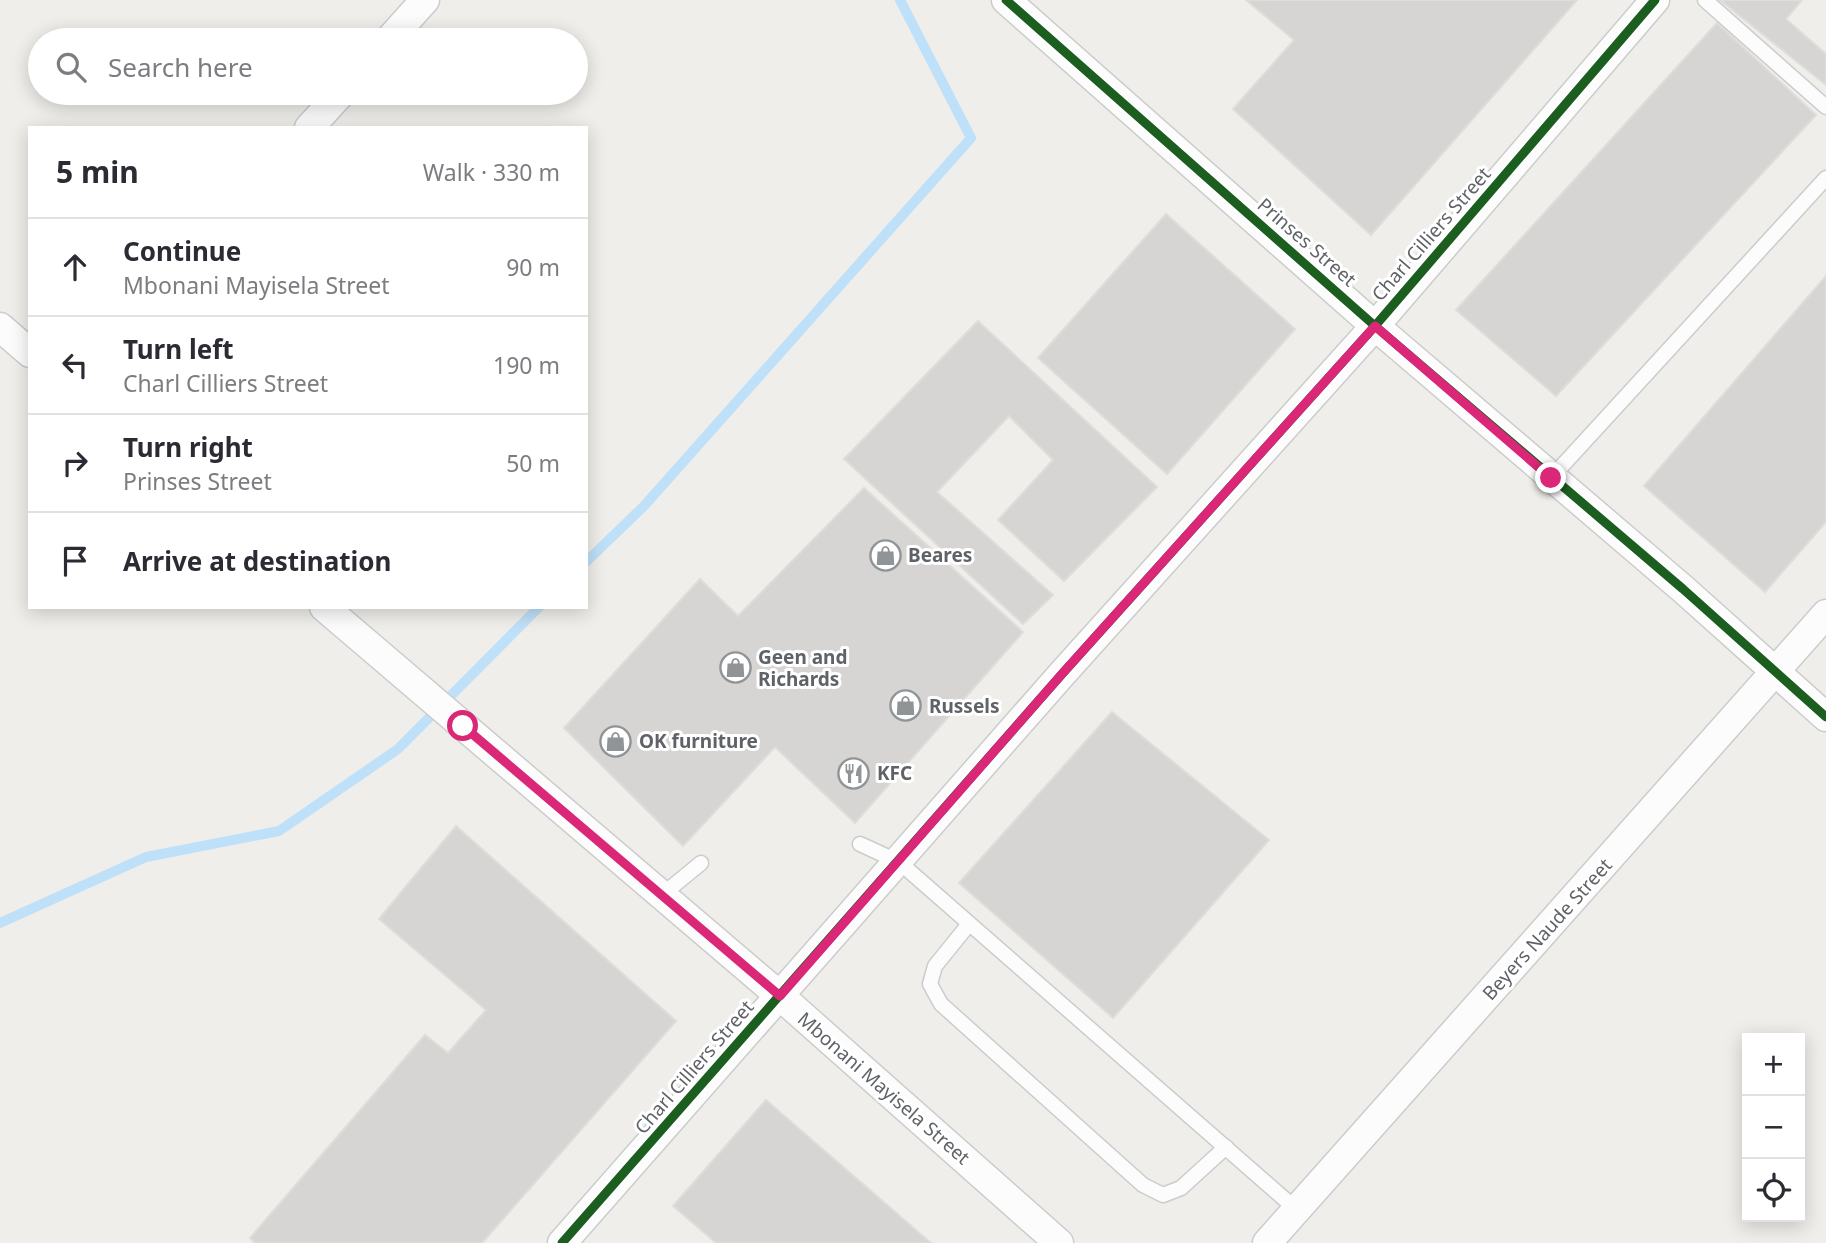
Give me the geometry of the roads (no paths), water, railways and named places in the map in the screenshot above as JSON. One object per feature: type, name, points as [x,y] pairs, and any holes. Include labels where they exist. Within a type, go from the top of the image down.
[{"type":"street","points":[[400,28],[425,0]]},
{"type":"street","name":"Prinses Street","points":[[1006,0],[1375,326],[1683,589],[1826,717]]},
{"type":"street","name":"Charl Cilliers Street","points":[[562,1243],[1062,674],[1375,326],[1656,0]]},
{"type":"street","points":[[311,126],[330,105]]},
{"type":"street","points":[[0,327],[28,351]]},
{"type":"street","name":"Mbonani Mayisela Street","points":[[326,609],[780,996],[1059,1243]]},
{"type":"street","name":"Beyers Naude Street","points":[[1268,1243],[1826,614]]},
{"type":"lane","points":[[1705,0],[1826,107]]},
{"type":"lane","points":[[1551,478],[1826,178]]},
{"type":"lane","points":[[860,844],[899,862],[1297,1210]]},
{"type":"lane","points":[[662,895],[701,863]]},
{"type":"lane","points":[[969,924],[934,966],[930,984],[941,1004],[1143,1185],[1164,1195],[1181,1188],[1226,1147]]},
{"type":"waterway","points":[[588,560],[644,506],[971,138],[900,0]]},
{"type":"waterway","points":[[0,923],[146,857],[279,831],[398,749],[537,609]]},
{"type":"place","name":"Beares","points":[[885,555]]},
{"type":"place","name":"Geen and Richards","points":[[735,668]]},
{"type":"place","name":"Russels","points":[[906,706]]},
{"type":"place","name":"OK furniture","points":[[616,741]]},
{"type":"place","name":"KFC","points":[[854,773]]}]
